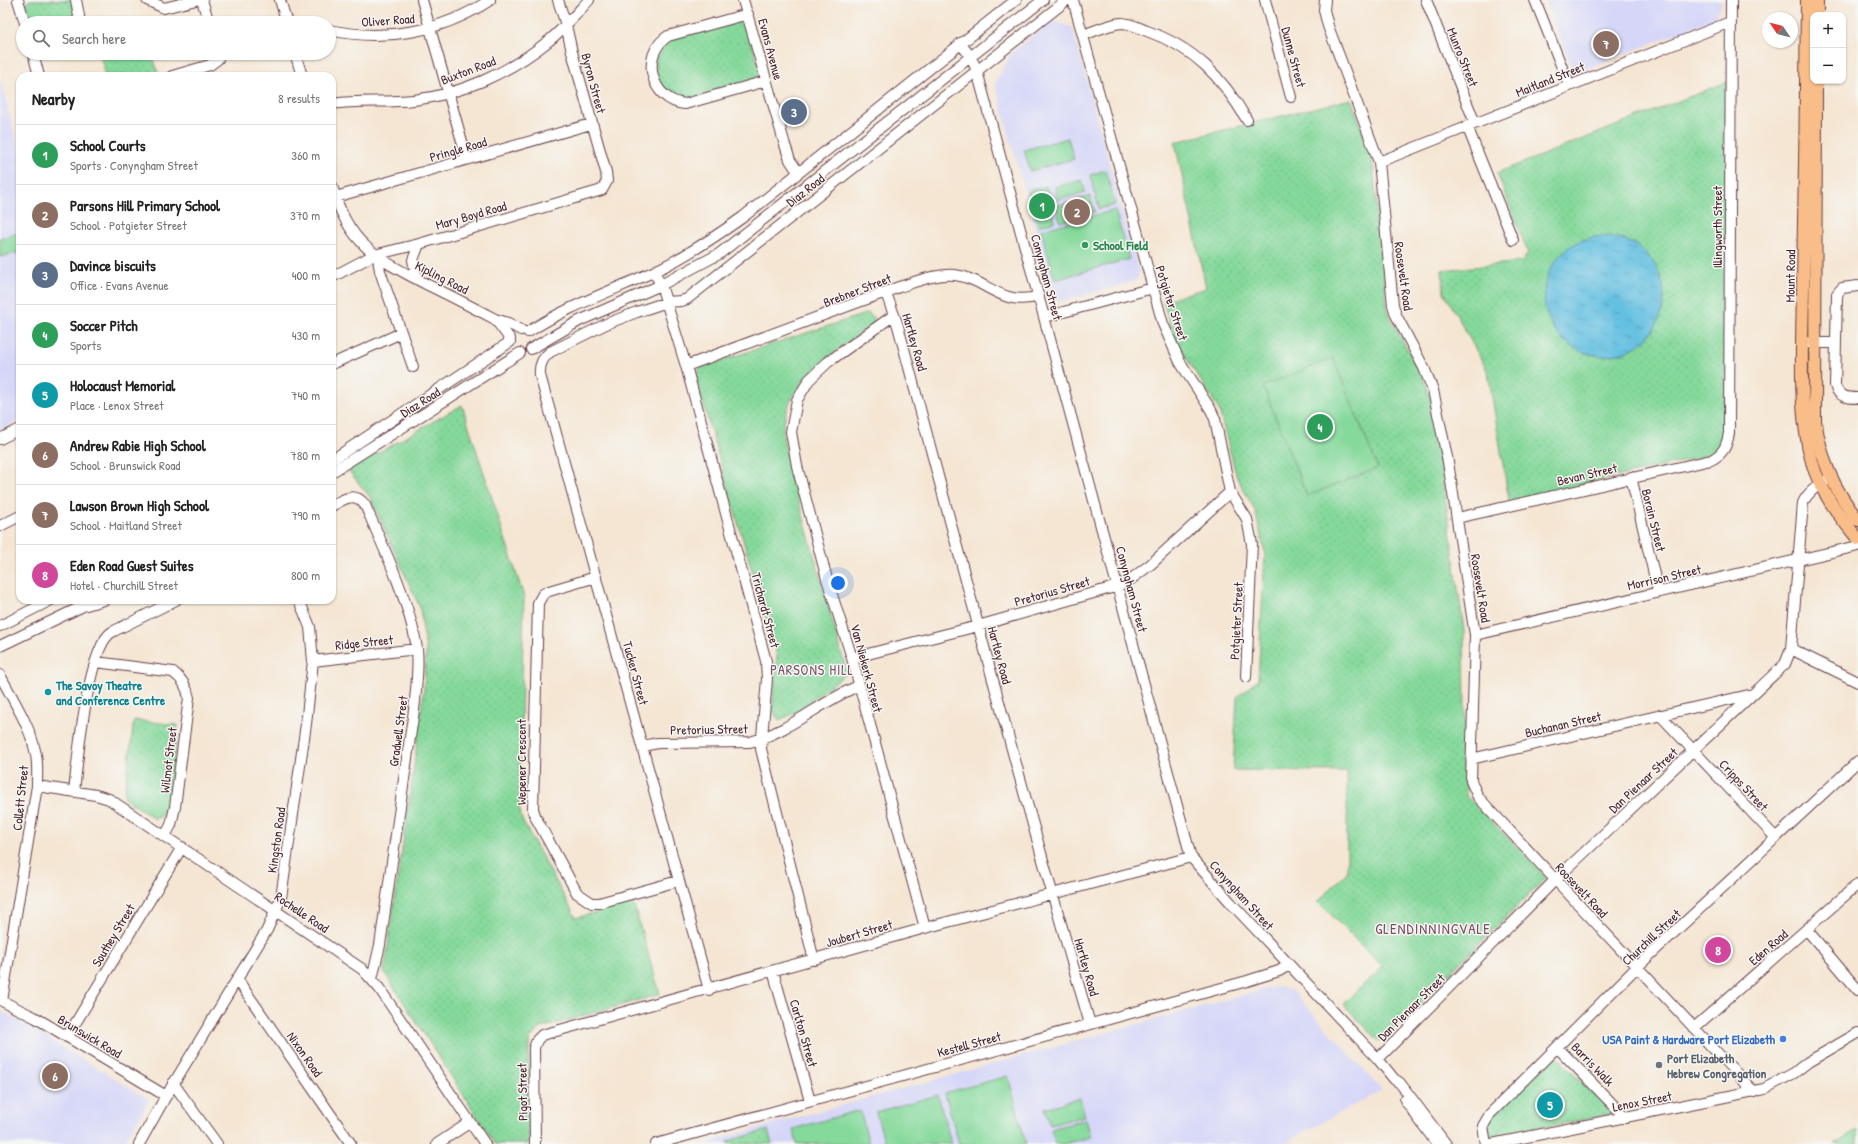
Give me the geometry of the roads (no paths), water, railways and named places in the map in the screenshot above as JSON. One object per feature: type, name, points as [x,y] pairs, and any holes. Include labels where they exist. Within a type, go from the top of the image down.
[{"type":"main road","name":"Mount Road","points":[[1807,0],[1811,141],[1806,433],[1812,463],[1858,520]]},
{"type":"main road","points":[[1817,0],[1817,12]]},
{"type":"main road","name":"Mount Road","points":[[1811,141],[1816,84]]},
{"type":"main road","name":"Mount Road","points":[[1825,480],[1837,512],[1858,539]]},
{"type":"street","points":[[18,0],[23,16]]},
{"type":"street","points":[[76,0],[80,16]]},
{"type":"street","points":[[147,0],[164,8],[196,0]]},
{"type":"street","points":[[202,0],[207,16]]},
{"type":"street","points":[[280,0],[287,16]]},
{"type":"street","points":[[422,0],[467,159]]},
{"type":"street","name":"Oliver Road","points":[[336,32],[350,35],[386,36],[404,34],[430,28],[464,14],[490,0]]},
{"type":"street","name":"Byron Street","points":[[558,0],[566,25],[591,124],[606,172]]},
{"type":"street","name":"Buxton Road","points":[[336,104],[392,102],[434,97],[477,83],[515,64],[546,43],[566,25],[589,0]]},
{"type":"street","name":"Evans Avenue","points":[[743,0],[790,160],[798,172]]},
{"type":"street","name":"Diaz Road","points":[[525,331],[561,312],[683,258],[708,242],[743,217],[1016,0]]},
{"type":"street","name":"Diaz Road","points":[[531,349],[579,320],[661,285],[699,266],[736,242],[1043,0]]},
{"type":"street","name":"Diaz Road","points":[[541,363],[544,356],[550,352],[606,324],[667,302],[681,302],[687,299],[1066,0]]},
{"type":"street","name":"Potgieter Street","points":[[1073,0],[1162,324],[1174,350],[1208,404],[1215,418],[1230,492],[1247,519],[1252,544],[1246,677]]},
{"type":"street","name":"Dunne Street","points":[[1265,0],[1291,97]]},
{"type":"street","name":"Roosevelt Road","points":[[1325,0],[1324,10],[1328,26],[1379,162],[1393,306],[1396,315],[1424,368],[1433,390],[1444,441],[1475,635],[1471,781],[1478,797],[1754,1092]]},
{"type":"street","name":"Munro Street","points":[[1426,0],[1513,240]]},
{"type":"street","points":[[1535,0],[1569,85]]},
{"type":"street","name":"Illingworth Street","points":[[1722,452],[1726,445],[1729,433],[1731,0]]},
{"type":"street","points":[[748,14],[668,36],[662,41],[653,54],[651,65],[652,75],[654,82],[666,97],[674,102],[685,104],[766,81]]},
{"type":"street","name":"Maitland Street","points":[[1379,162],[1730,22]]},
{"type":"street","points":[[1083,35],[1122,23],[1174,42],[1187,50],[1217,76],[1227,87],[1247,120]]},
{"type":"street","name":"Conyngham Street","points":[[960,43],[971,57],[977,71],[1191,857],[1412,1097],[1446,1144]]},
{"type":"street","points":[[35,60],[38,72]]},
{"type":"street","points":[[186,72],[210,65],[214,60]]},
{"type":"street","points":[[297,60],[301,72]]},
{"type":"street","name":"Pringle Road","points":[[336,197],[591,124]]},
{"type":"street","name":"Mary Boyd Road","points":[[336,275],[376,256],[599,192],[606,184],[606,172]]},
{"type":"street","name":"Kipling Road","points":[[336,202],[347,224],[376,256],[495,319],[525,331]]},
{"type":"street","points":[[417,279],[413,260],[419,244]]},
{"type":"street","name":"Kipling Road","points":[[376,256],[413,367]]},
{"type":"street","name":"Trichardt Street","points":[[654,272],[661,285],[667,302],[686,366],[766,661],[767,679],[760,739],[762,758],[814,960]]},
{"type":"street","name":"Brebner Street","points":[[686,366],[886,293],[912,282],[933,277],[955,275],[1013,298],[1023,300],[1039,296]]},
{"type":"street","points":[[1858,286],[1842,288],[1839,290],[1836,298],[1835,386],[1837,392],[1845,398],[1858,398]]},
{"type":"street","points":[[1045,317],[1153,288]]},
{"type":"street","name":"Hartley Road","points":[[886,293],[894,315],[927,432],[978,626],[1052,896],[1090,1024]]},
{"type":"street","name":"Van Niekerk Street","points":[[894,315],[818,371],[802,390],[797,400],[792,420],[791,432],[797,466],[827,579],[852,658],[858,686],[925,928]]},
{"type":"street","name":"Kipling Road","points":[[495,319],[508,337]]},
{"type":"street","points":[[525,331],[533,342],[531,349],[520,353],[514,351],[508,337],[514,333],[525,331]]},
{"type":"street","points":[[336,362],[401,333]]},
{"type":"street","name":"Diaz Road","points":[[336,457],[496,352],[508,337]]},
{"type":"street","points":[[1808,343],[1836,343]]},
{"type":"street","name":"Diaz Road","points":[[336,469],[520,353]]},
{"type":"street","name":"Tucker Street","points":[[541,363],[540,375],[709,990]]},
{"type":"street","points":[[0,439],[16,431]]},
{"type":"street","name":"Bevan Street","points":[[1457,518],[1631,477],[1711,460],[1722,452]]},
{"type":"street","name":"Borain Street","points":[[1631,477],[1658,591]]},
{"type":"street","name":"Dan Pienaar Street","points":[[1378,1059],[1555,880],[1754,694],[1784,664],[1791,649],[1803,502],[1805,498],[1825,480]]},
{"type":"street","name":"Pretorius Street","points":[[852,658],[978,626],[1118,586],[1130,580],[1151,564],[1230,492]]},
{"type":"street","name":"Gradwell Street","points":[[336,504],[348,497],[357,498],[365,505],[411,620],[417,649],[418,671],[414,710],[380,945],[372,979]]},
{"type":"street","points":[[0,526],[16,518]]},
{"type":"street","name":"Morrison Street","points":[[1475,635],[1658,591],[1798,561],[1858,546]]},
{"type":"street","name":"Wepener Crescent","points":[[596,577],[549,591],[543,594],[538,603],[533,809],[536,818],[577,893],[592,902],[599,903],[678,881]]},
{"type":"street","points":[[0,626],[43,604]]},
{"type":"street","points":[[81,607],[85,604]]},
{"type":"street","points":[[0,646],[81,607],[91,604]]},
{"type":"street","points":[[74,792],[83,715],[96,662],[104,640],[108,634],[168,604]]},
{"type":"street","name":"Kingston Road","points":[[139,1144],[173,1083],[277,911],[281,898],[306,724],[313,660],[310,627],[301,604]]},
{"type":"street","name":"Ridge Street","points":[[313,660],[417,649]]},
{"type":"street","points":[[1791,649],[1858,682]]},
{"type":"street","name":"Wilmot Street","points":[[96,662],[173,672],[179,677],[187,689],[189,698],[175,807],[171,825],[165,836]]},
{"type":"street","name":"Collett Street","points":[[1,679],[28,730],[35,749],[37,765],[37,786],[1,1000]]},
{"type":"street","name":"Pretorius Street","points":[[642,746],[658,743],[750,742],[777,732],[838,695],[858,686]]},
{"type":"street","name":"Buchanan Street","points":[[1471,759],[1754,694]]},
{"type":"street","points":[[1660,715],[1693,750]]},
{"type":"street","name":"Cripps Street","points":[[1693,750],[1776,838]]},
{"type":"street","name":"Churchill Street","points":[[1486,1144],[1483,1126],[1485,1119],[1637,968],[1858,761]]},
{"type":"street","name":"Rochelle Road","points":[[37,786],[109,798],[362,969],[372,979],[485,1144]]},
{"type":"street","name":"Southey Street","points":[[67,1037],[182,847]]},
{"type":"street","name":"Joubert Street","points":[[537,1040],[545,1034],[709,990],[925,928],[1052,896],[1191,857]]},
{"type":"street","name":"Eden Road","points":[[1694,1028],[1858,884]]},
{"type":"street","points":[[1807,930],[1858,990]]},
{"type":"street","name":"Kestell Street","points":[[656,1144],[1247,981],[1279,971],[1289,965]]},
{"type":"street","name":"Carlton Street","points":[[773,971],[810,1101]]},
{"type":"street","name":"Nixon Road","points":[[237,979],[351,1144]]},
{"type":"street","name":"Brunswick Road","points":[[1,1000],[15,1006],[166,1096]]},
{"type":"street","name":"Lenox Street","points":[[1492,1144],[1754,1092],[1770,1087],[1794,1073],[1808,1062],[1858,1033]]},
{"type":"street","name":"Pigot Street","points":[[535,1144],[534,1053],[537,1040]]},
{"type":"street","name":"Lenox Street","points":[[1794,1073],[1810,1067],[1858,1040]]},
{"type":"street","name":"Barris Walk","points":[[1557,1047],[1626,1118]]},
{"type":"street","name":"Conyngham Street","points":[[1394,1079],[1396,1086],[1437,1144]]},
{"type":"street","points":[[173,1083],[216,1144]]},
{"type":"street","points":[[437,1144],[469,1122]]},
{"type":"water","points":[[1604,236],[1627,240],[1646,254],[1660,273],[1664,296],[1660,319],[1646,338],[1627,352],[1604,356],[1581,352],[1562,338],[1548,319],[1544,296],[1548,273],[1562,254],[1581,240]]},
{"type":"place","name":"Lawson Brown High School","points":[[1606,44]]},
{"type":"place","name":"Davince biscuits","points":[[794,112]]},
{"type":"place","name":"School Courts","points":[[1042,206]]},
{"type":"place","name":"Parsons Hill Primary School","points":[[1077,212]]},
{"type":"place","name":"School Field","points":[[1085,245]]},
{"type":"place","name":"Soccer Pitch","points":[[1320,427]]},
{"type":"place","name":"The Savoy Theatre and Conference Centre","points":[[48,692]]},
{"type":"place","name":"Eden Road Guest Suites","points":[[1718,950]]},
{"type":"place","name":"USA Paint & Hardware Port Elizabeth","points":[[1783,1039]]},
{"type":"place","name":"Port Elizabeth Hebrew Congregation","points":[[1659,1065]]},
{"type":"place","name":"Andrew Rabie High School","points":[[55,1076]]},
{"type":"place","name":"Holocaust Memorial","points":[[1550,1105]]},
{"type":"district","name":"PARSONS HILL","points":[[812,669]]},
{"type":"district","name":"GLENDINNINGVALE","points":[[1433,928]]}]
